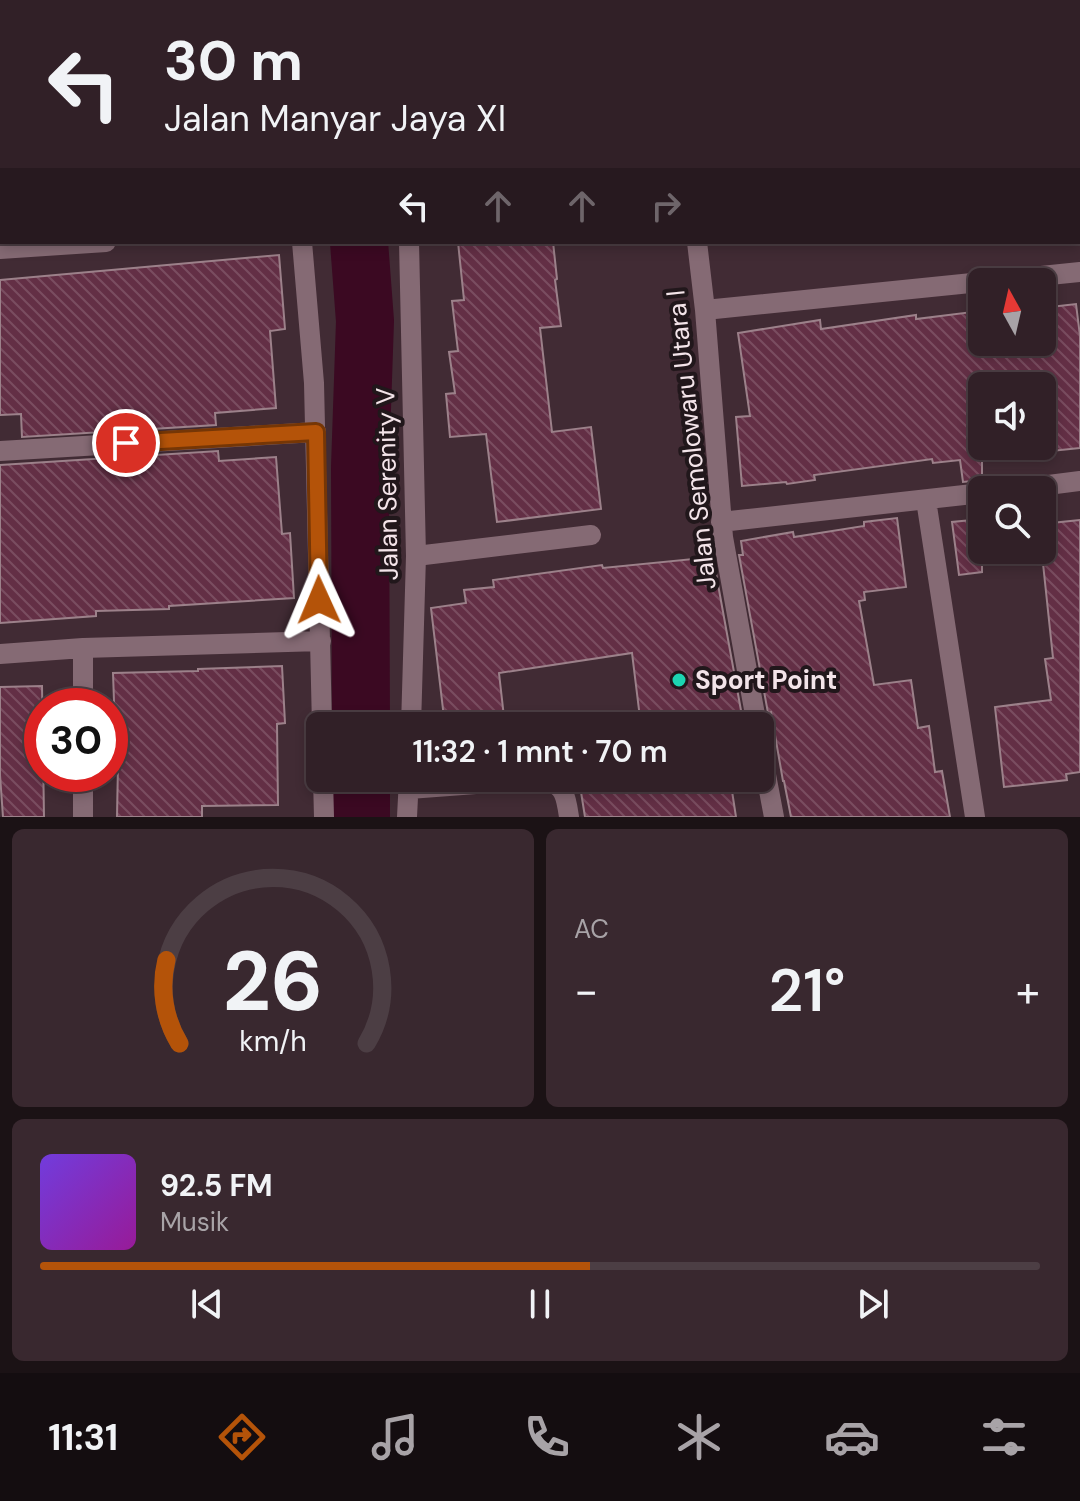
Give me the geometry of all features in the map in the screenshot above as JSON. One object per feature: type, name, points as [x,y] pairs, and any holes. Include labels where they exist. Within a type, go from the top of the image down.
[{"type":"street","points":[[0,249],[76,244]]},
{"type":"street","points":[[302,244],[314,383],[322,712]]},
{"type":"street","name":"Jalan Serenity V","points":[[409,244],[416,556],[411,712]]},
{"type":"street","name":"Jalan Semolowaru Utara I","points":[[697,244],[721,522],[754,712]]},
{"type":"street","points":[[705,310],[1080,272]]},
{"type":"street","points":[[0,451],[316,432]]},
{"type":"street","points":[[1056,484],[1080,481]]},
{"type":"street","points":[[721,522],[968,495]]},
{"type":"street","points":[[926,500],[975,817]]},
{"type":"street","points":[[416,556],[591,535]]},
{"type":"street","points":[[0,654],[83,648],[321,641]]},
{"type":"street","points":[[83,648],[83,688]]},
{"type":"street","points":[[83,792],[83,817]]},
{"type":"street","points":[[323,792],[324,817]]},
{"type":"street","points":[[407,817],[409,792]]},
{"type":"street","points":[[563,792],[569,817]]},
{"type":"street","points":[[769,792],[774,817]]},
{"type":"building","points":[[458,244],[553,244],[561,326],[540,328],[552,432],[591,427],[601,509],[497,522],[486,434],[450,437],[446,394],[455,393],[449,352],[458,351],[452,301],[464,300]]},
{"type":"building","points":[[279,255],[285,329],[270,331],[276,408],[215,413],[216,425],[22,437],[21,414],[0,415],[0,280]]},
{"type":"building","points":[[1076,304],[1080,336],[1080,448],[1056,451],[1056,372],[968,372],[968,460],[982,460],[982,476],[968,476],[968,481],[963,482],[960,460],[933,463],[932,459],[814,475],[815,480],[787,484],[742,486],[736,417],[750,416],[738,333],[820,320],[821,329],[916,315],[916,319],[968,312],[968,356],[1056,356],[1056,306]]},
{"type":"building","points":[[218,451],[219,461],[276,457],[282,534],[290,533],[294,598],[169,606],[169,609],[96,611],[96,616],[0,623],[0,465]]},
{"type":"building","points":[[897,518],[906,587],[864,592],[865,600],[859,601],[874,685],[911,680],[918,728],[929,726],[935,772],[942,771],[950,817],[791,817],[774,729],[774,712],[768,712],[739,555],[743,555],[741,541],[793,532],[794,537],[864,526],[864,522]]},
{"type":"building","points":[[968,520],[968,564],[982,564],[982,572],[959,575],[952,522]]},
{"type":"building","points":[[1080,520],[1080,772],[1066,774],[1067,780],[1004,787],[995,707],[1051,700],[1045,659],[1053,658],[1043,564],[1056,564],[1056,523]]},
{"type":"building","points":[[713,557],[741,712],[639,712],[632,653],[499,673],[503,712],[443,712],[431,608],[466,603],[464,590],[494,587],[493,580],[602,565],[603,568]]},
{"type":"building","points":[[282,666],[285,723],[277,724],[278,805],[202,806],[202,817],[117,817],[117,792],[128,792],[128,688],[114,688],[113,673]]},
{"type":"building","points":[[42,686],[24,688],[24,792],[44,792],[44,817],[3,817],[0,687]]},
{"type":"building","points":[[581,792],[732,792],[736,817],[585,817]]},
{"type":"waterway","points":[[359,244],[365,321],[360,467],[361,712]]},
{"type":"waterway","points":[[361,792],[361,817]]},
{"type":"place","name":"Sport Point","points":[[679,680]]},
{"type":"route","points":[[126,443],[316,432],[319,600]]}]
